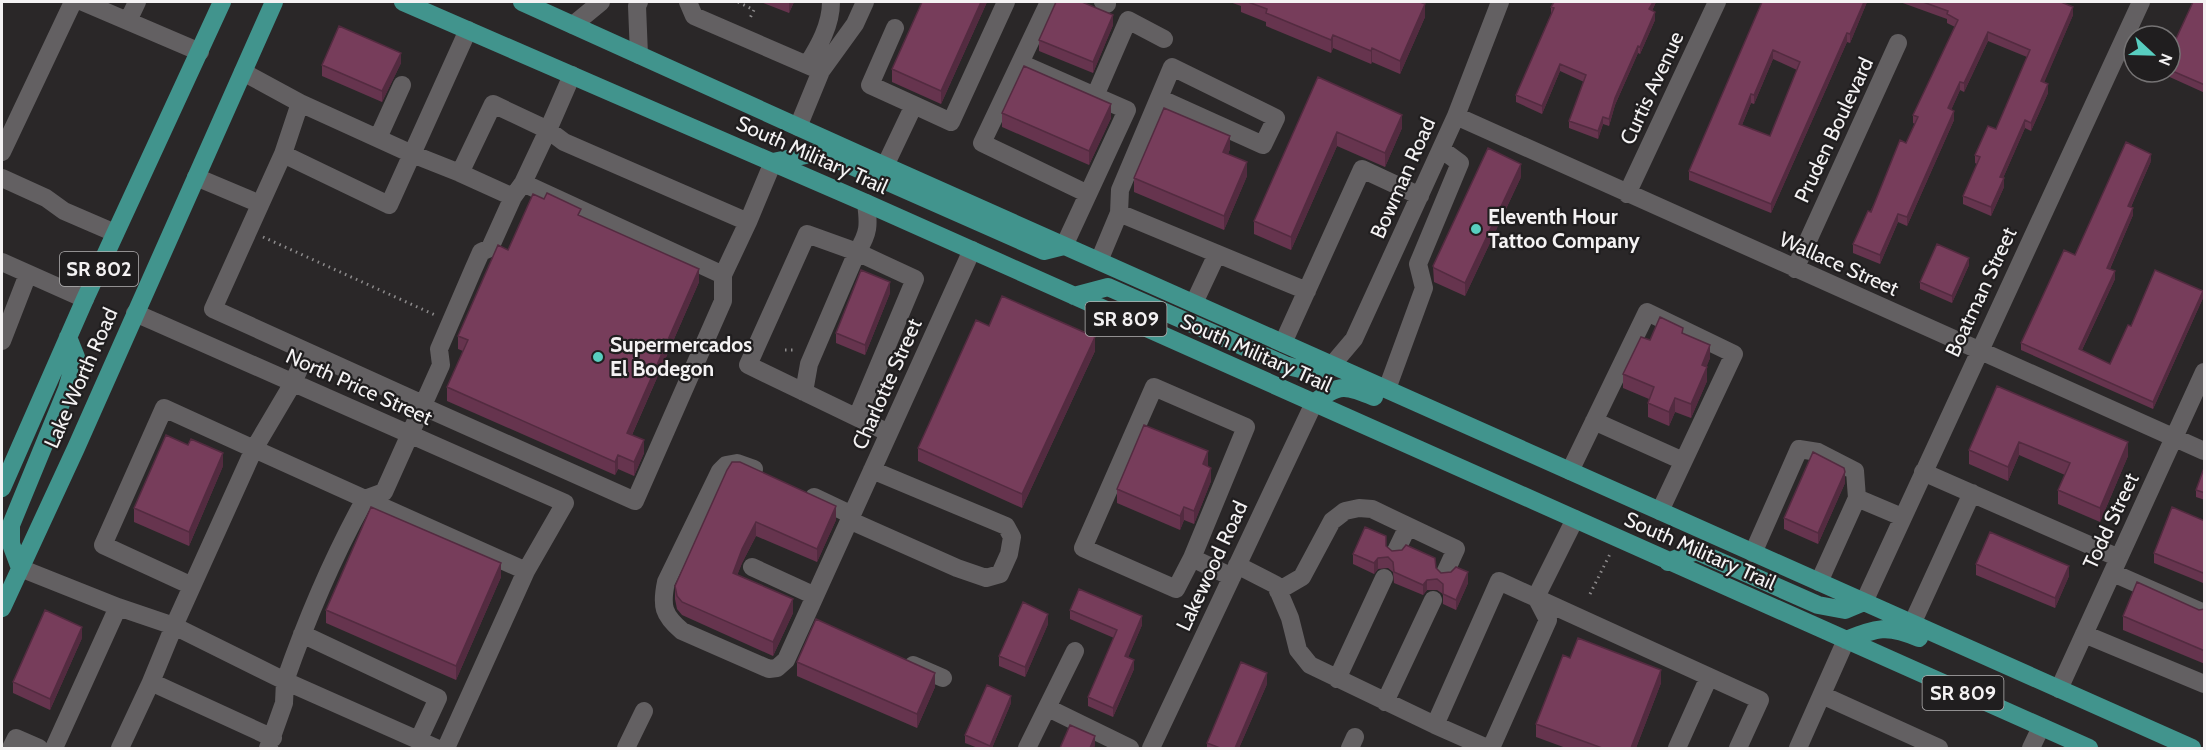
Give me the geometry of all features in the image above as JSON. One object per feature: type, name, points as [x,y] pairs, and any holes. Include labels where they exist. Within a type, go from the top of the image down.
[{"type":"main road","name":"Lake Worth Road","points":[[2,488],[8,456],[68,337],[222,2]]},
{"type":"main road","name":"Lake Worth Road","points":[[2,608],[76,448],[274,2]]},
{"type":"main road","name":"South Military Trail","points":[[403,2],[866,203],[2089,748]]},
{"type":"main road","name":"South Military Trail","points":[[522,2],[2192,748]]},
{"type":"main road","points":[[773,162],[820,152],[1044,251],[1064,246]]},
{"type":"main road","points":[[1074,296],[1108,287],[1305,372],[1332,365]]},
{"type":"main road","points":[[20,568],[11,544],[11,525],[67,389],[76,357],[68,337]]},
{"type":"main road","points":[[1314,403],[1328,392],[1346,387],[1353,388],[1518,458],[1546,461]]},
{"type":"main road","points":[[1668,562],[1696,551],[1834,610],[1845,610],[1864,602]]},
{"type":"main road","points":[[1846,640],[1881,628],[1891,629],[1906,633],[1977,665],[1989,666],[1999,663]]},
{"type":"street","points":[[2,152],[73,2]]},
{"type":"street","points":[[83,2],[200,52]]},
{"type":"street","points":[[128,21],[137,2]]},
{"type":"street","points":[[573,25],[601,2]]},
{"type":"street","points":[[639,2],[637,6],[639,55]]},
{"type":"street","points":[[798,127],[819,44],[831,14],[831,2]]},
{"type":"street","points":[[814,68],[855,24],[865,2]]},
{"type":"street","points":[[895,28],[870,86],[951,122],[1006,2]]},
{"type":"street","points":[[1048,2],[982,143],[1088,194]]},
{"type":"street","name":"Bowman Road","points":[[1332,365],[1354,339],[1456,116],[1500,2]]},
{"type":"street","name":"Curtis Avenue","points":[[1627,194],[1717,2]]},
{"type":"street","name":"Boatman Street","points":[[1864,602],[2140,2]]},
{"type":"street","points":[[691,9],[814,68]]},
{"type":"street","points":[[1095,96],[1128,20],[1164,39]]},
{"type":"street","points":[[284,154],[388,205],[468,30]]},
{"type":"street","name":"Pruden Boulevard","points":[[1795,268],[1899,43]]},
{"type":"street","points":[[1020,63],[1127,110],[1064,246]]},
{"type":"street","points":[[1099,261],[1119,213],[1120,190],[1172,67],[1276,118],[1263,146],[1159,99]]},
{"type":"street","points":[[243,72],[300,103],[412,154],[460,173],[518,190],[723,275]]},
{"type":"street","points":[[151,682],[271,743],[284,703],[285,681],[302,634],[342,541],[365,499],[384,492],[441,365],[439,350],[450,322],[482,252],[490,248],[572,75]]},
{"type":"street","points":[[378,138],[402,85]]},
{"type":"street","points":[[300,103],[284,154],[213,309],[635,501],[723,301],[723,275],[773,162]]},
{"type":"street","points":[[460,173],[493,104],[548,129],[564,142],[748,222]]},
{"type":"street","points":[[885,166],[914,105]]},
{"type":"street","name":"Wallace Street","points":[[1456,116],[2205,451]]},
{"type":"street","points":[[1386,389],[1424,288],[1418,264],[1460,163],[1441,149]]},
{"type":"street","points":[[1283,343],[1362,169],[1420,196]]},
{"type":"street","points":[[196,177],[260,204]]},
{"type":"street","points":[[2,178],[46,198],[64,211],[115,233]]},
{"type":"street","points":[[804,392],[809,364],[866,238],[868,224],[866,203]]},
{"type":"street","points":[[1119,213],[1307,291]]},
{"type":"street","points":[[857,417],[915,279],[858,252],[807,234],[748,366],[889,433]]},
{"type":"street","name":"Charlotte Street","points":[[769,476],[737,463],[726,465],[720,471],[666,582],[663,597],[664,611],[682,631],[769,669],[777,668],[786,660],[972,250]]},
{"type":"street","points":[[1194,303],[1217,254]]},
{"type":"street","points":[[2,262],[85,299]]},
{"type":"street","points":[[2,341],[28,274]]},
{"type":"street","points":[[1570,471],[1647,312],[1734,354],[1660,511]]},
{"type":"street","name":"North Price Street","points":[[135,313],[565,503],[526,571]]},
{"type":"street","points":[[120,748],[254,449],[293,383],[306,352]]},
{"type":"street","name":"Todd Street","points":[[2059,689],[2205,372]]},
{"type":"street","points":[[1154,387],[1246,427],[1192,558],[1176,588],[1083,548],[1154,387]]},
{"type":"street","name":"Lakewood Road","points":[[1151,748],[1314,403]]},
{"type":"street","points":[[192,586],[103,545],[164,408],[526,571],[446,748]]},
{"type":"street","points":[[1594,421],[1683,461]]},
{"type":"street","points":[[1753,553],[1798,449],[1818,452],[1856,471],[1857,498],[1819,582]]},
{"type":"street","points":[[800,490],[848,524],[882,535],[957,568],[986,578],[1000,574],[1009,554],[1012,537],[1006,526],[872,470]]},
{"type":"street","points":[[1923,472],[1972,493],[2116,565],[2205,613]]},
{"type":"street","points":[[1912,624],[1972,493]]},
{"type":"street","points":[[1857,498],[1902,518]]},
{"type":"street","points":[[1278,591],[1302,577],[1332,521],[1345,511],[1359,508],[1372,508],[1456,549],[1445,573]]},
{"type":"street","points":[[1536,597],[1575,519]]},
{"type":"street","points":[[1396,551],[1408,526]]},
{"type":"street","points":[[1192,558],[1276,585],[1290,618],[1298,650],[1310,665],[1434,725],[1489,748],[1548,620],[1536,597]]},
{"type":"street","points":[[752,567],[815,596],[822,623]]},
{"type":"street","points":[[20,568],[118,607],[174,626],[285,681],[436,748]]},
{"type":"street","points":[[1337,679],[1384,578]]},
{"type":"street","points":[[1434,725],[1499,581],[1760,700],[1738,748]]},
{"type":"street","points":[[1385,702],[1433,600]]},
{"type":"street","points":[[54,748],[118,607]]},
{"type":"street","points":[[302,634],[438,698],[418,741]]},
{"type":"street","points":[[2084,634],[2205,684]]},
{"type":"street","points":[[1798,748],[1846,640]]},
{"type":"street","points":[[1027,748],[1075,651]]},
{"type":"street","points":[[893,655],[943,678]]},
{"type":"street","points":[[1677,748],[1709,677]]},
{"type":"street","points":[[1822,695],[1939,748]]},
{"type":"street","points":[[1048,708],[1130,748]]},
{"type":"street","points":[[626,748],[644,711]]},
{"type":"street","points":[[2031,748],[2041,727]]},
{"type":"street","points":[[11,748],[16,738],[39,748]]},
{"type":"path","points":[[738,2],[754,10],[748,21]]},
{"type":"path","points":[[250,227],[261,236],[304,257],[450,322]]},
{"type":"path","points":[[1590,594],[1610,554]]},
{"type":"building","points":[[922,2],[981,2],[941,91],[892,69]]},
{"type":"building","points":[[1056,2],[1082,2],[1113,15],[1093,62],[1039,40]]},
{"type":"building","points":[[1248,2],[1420,2],[1425,4],[1400,61],[1372,48],[1371,51],[1333,35],[1331,40],[1266,13],[1267,9]]},
{"type":"building","points":[[1554,2],[1653,2],[1649,9],[1655,12],[1615,98],[1609,119],[1603,117],[1598,131],[1569,121],[1586,75],[1560,64],[1542,106],[1516,95],[1554,8],[1551,7]]},
{"type":"building","points":[[1762,2],[1864,2],[1850,34],[1847,33],[1771,204],[1689,171]],"holes":[[[1773,50],[1800,62],[1770,136],[1739,124]]]},
{"type":"building","points":[[1923,2],[2061,2],[2073,7],[2041,81],[2048,84],[2031,123],[2025,120],[2000,177],[2004,178],[1991,207],[1963,196],[1980,157],[1975,155],[1988,126],[1996,129],[2030,50],[1988,32],[1964,83],[1960,82],[1948,108],[1954,111],[1907,217],[1898,214],[1880,255],[1853,244],[1868,211],[1871,212],[1900,140],[1906,143],[1918,117],[1913,115],[1958,20],[1947,14],[1948,11]]},
{"type":"building","points":[[2193,2],[2205,2],[2205,85],[2182,75],[2182,26]]},
{"type":"building","points":[[339,26],[401,53],[382,91],[322,65]]},
{"type":"building","points":[[1024,66],[1111,104],[1089,151],[1002,113]]},
{"type":"building","points":[[1318,77],[1402,115],[1385,153],[1337,132],[1291,237],[1254,221]]},
{"type":"building","points":[[1164,108],[1230,136],[1223,152],[1247,162],[1224,216],[1134,178]]},
{"type":"building","points":[[2126,142],[2151,154],[2128,206],[2133,208],[2107,268],[2115,271],[2079,349],[2110,364],[2128,325],[2131,326],[2155,270],[2203,291],[2153,402],[2021,343],[2064,250],[2075,255]]},
{"type":"building","name":"Eleventh Hour Tattoo Company","points":[[1488,148],[1521,164],[1465,283],[1433,266]]},
{"type":"building","points":[[547,193],[581,209],[578,215],[699,269],[627,433],[644,440],[634,462],[618,455],[615,462],[447,387],[468,340],[458,336],[498,245],[508,250],[533,194],[544,199]]},
{"type":"building","points":[[1937,244],[1969,258],[1952,296],[1920,282]]},
{"type":"building","points":[[861,270],[890,282],[865,345],[836,333]]},
{"type":"building","points":[[1002,296],[1095,337],[1022,494],[918,448],[976,320],[989,326]]},
{"type":"building","points":[[1660,317],[1683,328],[1682,333],[1710,345],[1702,365],[1707,367],[1691,404],[1675,398],[1669,412],[1648,403],[1654,387],[1623,374],[1641,337],[1650,340]]},
{"type":"building","points":[[1997,386],[2128,442],[2100,508],[2058,490],[2070,463],[2019,442],[2008,467],[1969,450]]},
{"type":"building","points":[[1144,425],[1208,451],[1203,464],[1211,468],[1194,511],[1184,507],[1180,516],[1117,489]]},
{"type":"building","points":[[166,435],[188,445],[191,439],[223,453],[189,532],[134,508]]},
{"type":"building","points":[[1813,452],[1844,468],[1845,472],[1818,533],[1784,518]]},
{"type":"building","points":[[732,462],[740,462],[836,506],[817,549],[756,522],[742,549],[733,573],[793,599],[773,642],[682,602],[677,596],[675,586]]},
{"type":"building","points":[[2205,468],[2205,493],[2196,490]]},
{"type":"building","points":[[371,507],[501,563],[456,666],[326,610]]},
{"type":"building","points":[[2172,507],[2205,521],[2205,569],[2203,573],[2154,553]]},
{"type":"building","points":[[1365,527],[1386,536],[1386,546],[1392,551],[1402,550],[1406,545],[1435,558],[1436,568],[1441,573],[1451,572],[1456,567],[1468,572],[1456,600],[1443,594],[1443,584],[1437,579],[1427,580],[1423,585],[1394,572],[1393,562],[1388,557],[1378,558],[1374,563],[1353,554]]},
{"type":"building","points":[[1990,532],[2069,566],[2055,598],[1976,564]]},
{"type":"building","points":[[2137,582],[2199,610],[2205,609],[2205,651],[2123,616]]},
{"type":"building","points":[[1079,589],[1142,616],[1125,656],[1134,660],[1113,708],[1088,697],[1117,630],[1070,610]]},
{"type":"building","points":[[1023,602],[1048,614],[1025,667],[999,656]]},
{"type":"building","points":[[45,610],[82,627],[50,699],[13,682]]},
{"type":"building","points":[[816,619],[935,673],[917,714],[797,662]]},
{"type":"building","points":[[1578,638],[1661,670],[1631,748],[1602,748],[1536,724],[1563,655],[1570,658]]},
{"type":"building","points":[[1241,662],[1267,673],[1235,748],[1220,748],[1207,743]]},
{"type":"building","points":[[987,685],[1011,696],[990,746],[965,735]]},
{"type":"building","points":[[1070,725],[1095,736],[1090,748],[1060,748]]},
{"type":"place","name":"Eleventh Hour Tattoo Company","points":[[1476,229]]},
{"type":"place","name":"Supermercados El Bodegon","points":[[598,357]]}]
